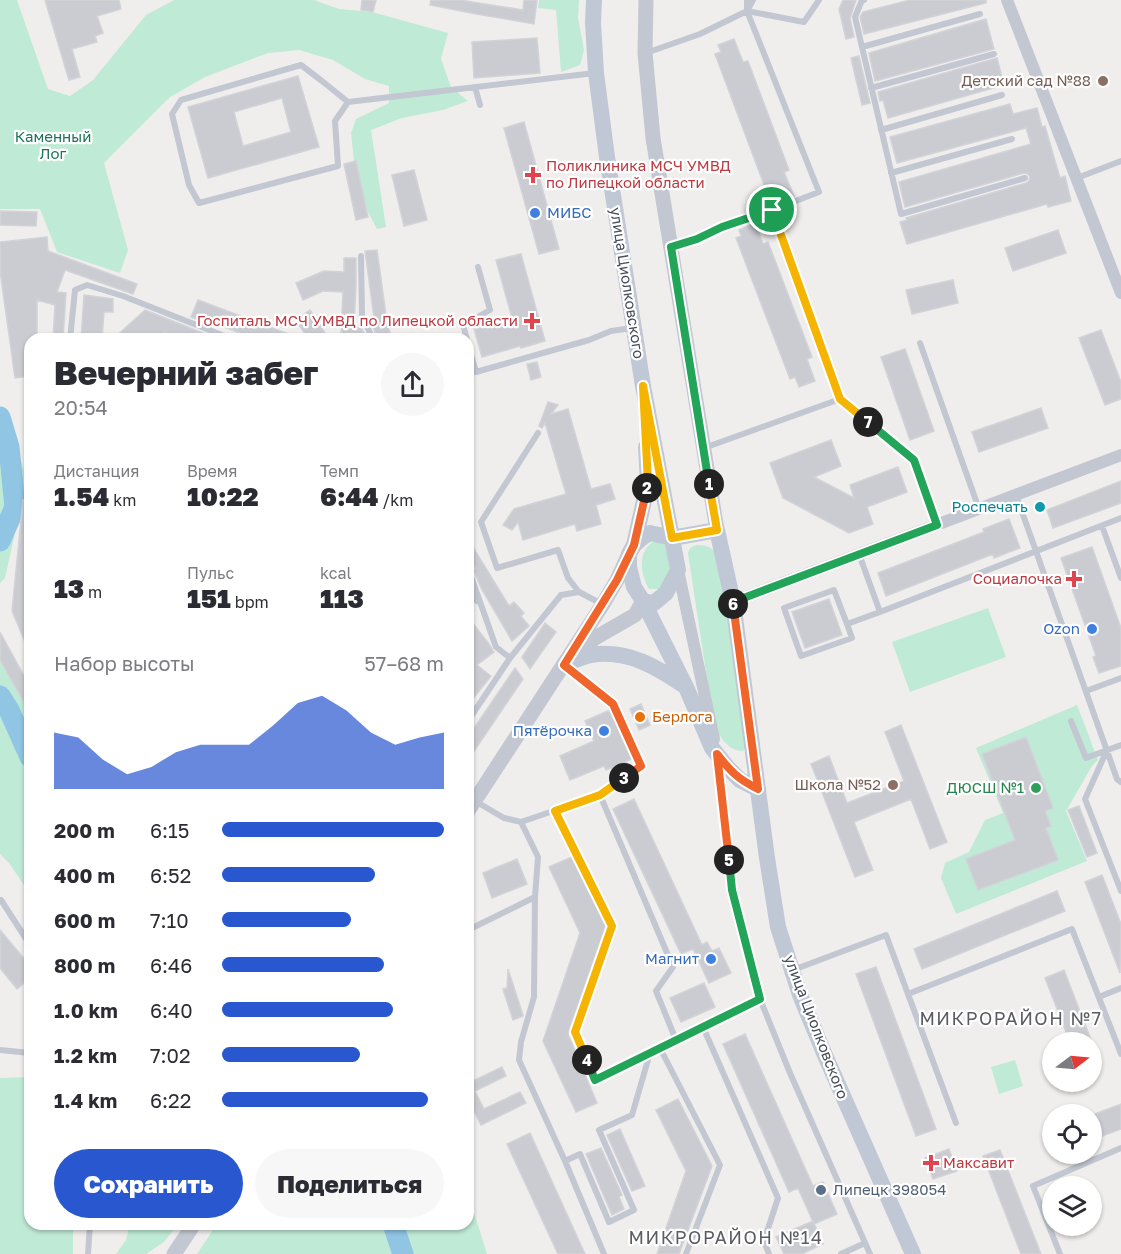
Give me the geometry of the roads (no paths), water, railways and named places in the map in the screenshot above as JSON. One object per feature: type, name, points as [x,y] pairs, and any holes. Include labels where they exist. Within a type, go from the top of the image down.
[{"type":"main road","name":"улица Циолковского","points":[[594,0],[596,73],[607,157],[643,386],[672,538]]},
{"type":"main road","name":"улица Циолковского","points":[[632,549],[648,483],[643,386]]},
{"type":"main road","name":"улица Циолковского","points":[[717,530],[733,602],[778,927],[800,995],[913,1254]]},
{"type":"main road","points":[[717,530],[672,538],[650,533],[632,549],[629,567],[634,587],[686,687],[712,748],[740,780],[758,789]]},
{"type":"main road","points":[[643,601],[654,603],[666,594],[678,570],[672,538]]},
{"type":"main road","points":[[564,665],[589,655],[623,655],[649,664],[686,687]]},
{"type":"street","points":[[646,0],[645,53],[653,138],[717,530]]},
{"type":"street","points":[[1007,0],[1121,293]]},
{"type":"street","points":[[733,602],[1121,455]]},
{"type":"street","points":[[474,803],[603,604],[632,549]]},
{"type":"street","points":[[678,570],[717,754]]},
{"type":"street","points":[[564,665],[595,638],[635,615],[643,601]]},
{"type":"street","points":[[174,1254],[190,1230]]},
{"type":"lane","points":[[671,247],[819,192],[747,11],[747,0]]},
{"type":"lane","points":[[645,53],[700,34],[747,11],[753,0]]},
{"type":"lane","points":[[747,11],[804,22],[819,0]]},
{"type":"lane","points":[[864,0],[855,17],[901,214],[1025,178]]},
{"type":"lane","points":[[862,47],[981,14]]},
{"type":"lane","points":[[871,88],[994,54]]},
{"type":"lane","points":[[348,102],[335,121],[338,166],[199,203],[189,185],[172,114],[181,100],[301,65],[348,102],[596,73]]},
{"type":"lane","points":[[475,87],[480,105]]},
{"type":"lane","points":[[881,130],[1002,95]]},
{"type":"lane","points":[[891,172],[1012,139]]},
{"type":"lane","points":[[1076,178],[1121,161]]},
{"type":"lane","points":[[772,210],[840,399],[914,460],[937,525]]},
{"type":"lane","points":[[361,256],[362,316],[370,333]]},
{"type":"lane","points":[[465,333],[463,325],[490,310],[478,267]]},
{"type":"lane","points":[[71,333],[75,290],[87,285],[123,296],[217,333]]},
{"type":"lane","points":[[474,365],[476,372],[589,340],[611,331],[634,327]]},
{"type":"lane","points":[[920,343],[979,509]]},
{"type":"lane","points":[[704,448],[840,399]]},
{"type":"lane","points":[[538,433],[480,522],[497,568],[558,550],[568,578],[579,592],[603,604]]},
{"type":"lane","points":[[1016,495],[1117,779],[1121,782]]},
{"type":"lane","points":[[847,624],[1121,518]]},
{"type":"lane","points":[[1102,526],[1121,578]]},
{"type":"lane","points":[[859,554],[880,612]]},
{"type":"lane","points":[[474,586],[496,647],[510,658]]},
{"type":"lane","points":[[834,590],[847,624],[852,638],[801,656],[784,608],[834,590]]},
{"type":"lane","points":[[474,712],[510,658],[561,595],[579,592]]},
{"type":"lane","points":[[474,598],[480,605]]},
{"type":"lane","points":[[474,807],[521,822],[600,795],[641,766],[613,704],[564,665]]},
{"type":"lane","points":[[1086,691],[1121,678]]},
{"type":"lane","points":[[1071,721],[1086,758],[1121,745]]},
{"type":"lane","points":[[1107,750],[1085,799],[1121,891]]},
{"type":"lane","points":[[717,754],[732,890],[760,999],[870,1254]]},
{"type":"lane","points":[[600,795],[673,967],[656,991],[676,1040]]},
{"type":"lane","points":[[555,811],[612,926],[575,1032],[595,1080],[760,999]]},
{"type":"lane","points":[[521,822],[538,857],[535,897],[534,997],[521,1042],[519,1060],[604,1254]]},
{"type":"lane","points":[[474,927],[535,897]]},
{"type":"lane","points":[[1,900],[24,936]]},
{"type":"lane","points":[[908,994],[1072,929],[1121,1054]]},
{"type":"lane","points":[[792,970],[886,935],[956,1123]]},
{"type":"lane","points":[[1099,997],[1121,988]]},
{"type":"lane","points":[[703,1027],[778,1198],[764,1241],[769,1254]]},
{"type":"lane","points":[[660,1048],[720,1165],[686,1254]]},
{"type":"lane","points":[[0,1050],[24,1052]]},
{"type":"lane","points":[[564,1161],[580,1154],[609,1222],[634,1210],[599,1130],[632,1114],[650,1053]]},
{"type":"lane","points":[[1060,1254],[1032,1186],[1121,1148]]},
{"type":"lane","points":[[88,1254],[90,1230]]},
{"type":"lane","points":[[841,1254],[865,1243]]},
{"type":"waterway","points":[[0,417],[9,447],[15,507],[0,541]]},
{"type":"waterway","points":[[0,696],[24,744]]},
{"type":"waterway","points":[[395,1230],[403,1254]]},
{"type":"place","name":"Детский сад №88","points":[[1103,81]]},
{"type":"place","name":"Поликлиника МСЧ УМВД по Липецкой области","points":[[533,175]]},
{"type":"place","name":"МИБС","points":[[535,213]]},
{"type":"place","name":"Госпиталь МСЧ УМВД по Липецкой области","points":[[532,321]]},
{"type":"place","name":"Роспечать","points":[[1040,507]]},
{"type":"place","name":"Социалочка","points":[[1074,579]]},
{"type":"place","name":"Ozon","points":[[1092,629]]},
{"type":"place","name":"Берлога","points":[[640,717]]},
{"type":"place","name":"Пятёрочка","points":[[604,731]]},
{"type":"place","name":"Школа №52","points":[[893,785]]},
{"type":"place","name":"ДЮСШ №1","points":[[1036,788]]},
{"type":"place","name":"Магнит","points":[[711,959]]},
{"type":"place","name":"Максавит","points":[[931,1163]]},
{"type":"place","name":"Липецк 398054","points":[[821,1190]]},
{"type":"district","name":"МИКРОРАЙОН №7","points":[[1011,1019]]},
{"type":"district","name":"МИКРОРАЙОН №14","points":[[726,1238]]},
{"type":"park label","name":"Каменный Лог","points":[[53,146]]}]
